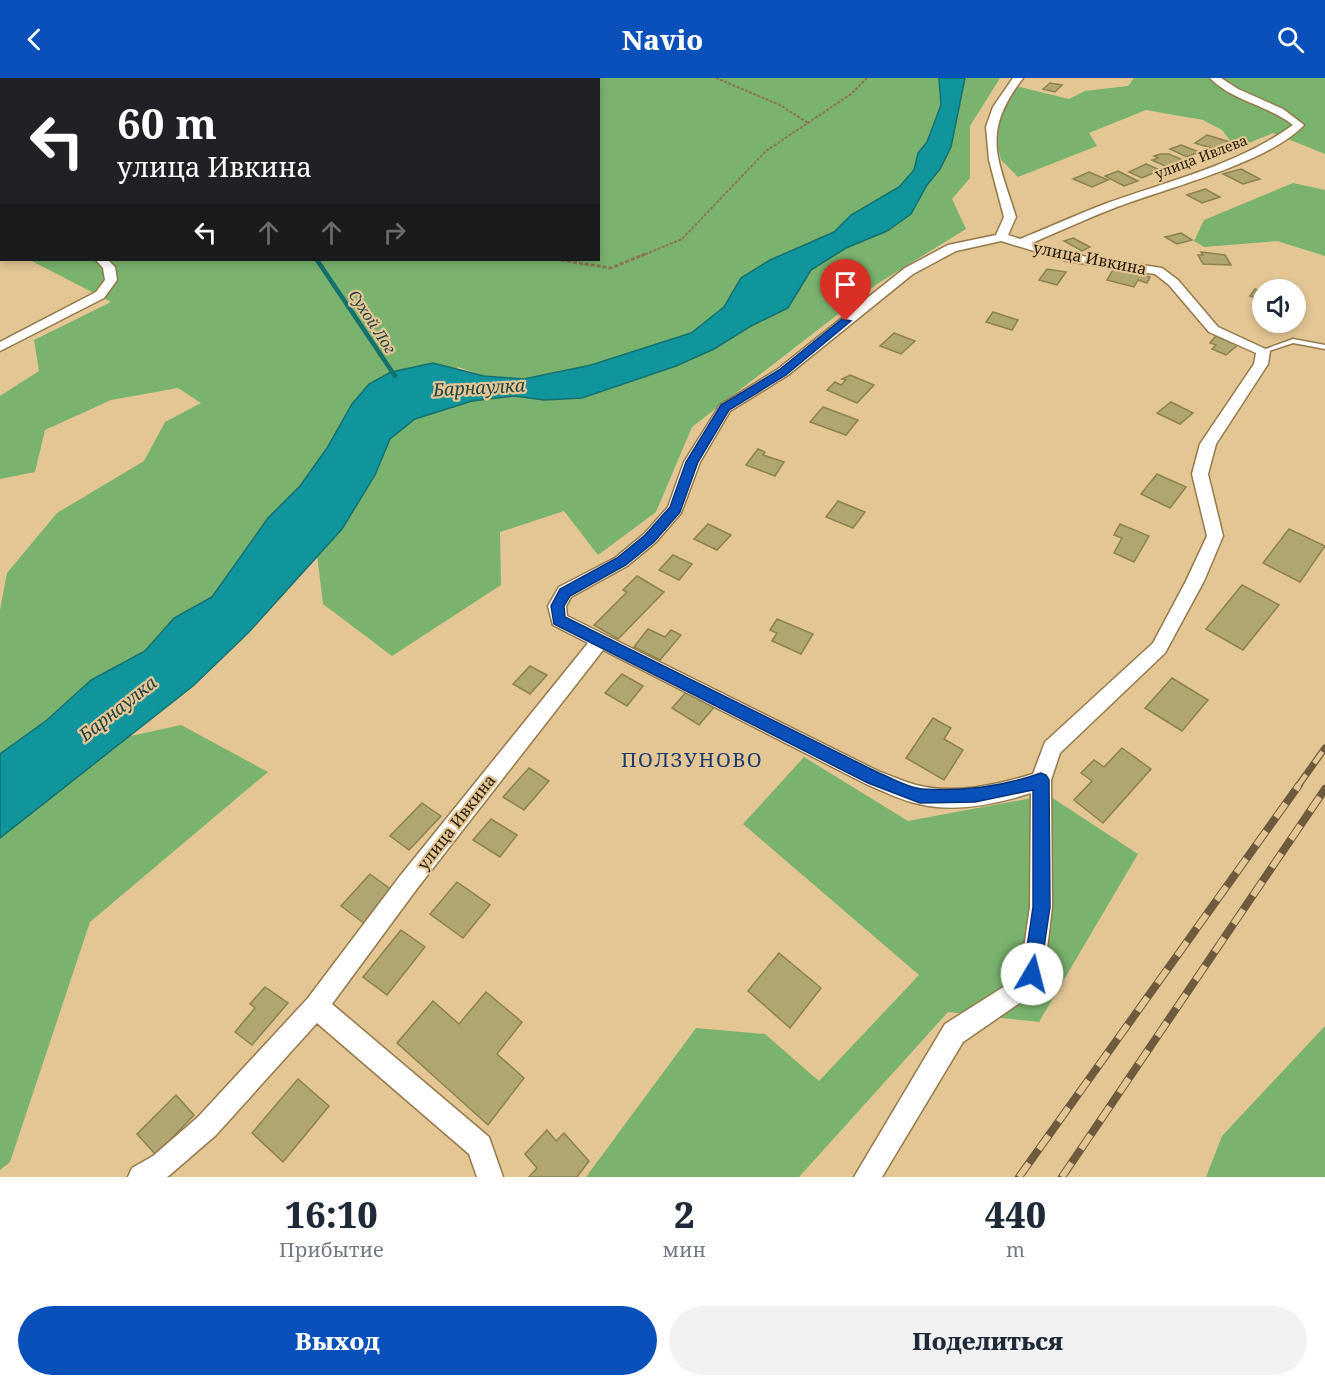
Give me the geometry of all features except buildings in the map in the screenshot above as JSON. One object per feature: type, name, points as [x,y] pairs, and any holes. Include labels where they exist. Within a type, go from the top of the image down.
[{"type":"street","points":[[1018,78],[999,107],[991,127],[997,172],[1010,217],[1001,237],[952,248],[909,270],[783,372],[725,408],[692,462],[675,509],[650,538],[621,562],[565,592],[557,606],[559,620],[600,642],[873,778],[920,796],[969,796],[1023,787],[1041,780]]},
{"type":"street","name":"улица Ивлева","points":[[1019,244],[1113,205],[1214,170],[1276,142],[1299,125],[1278,110],[1228,88],[1215,78]]},
{"type":"street","name":"улица Ивкина","points":[[1001,237],[1067,256],[1158,272],[1181,287],[1208,325],[1217,332],[1263,351]]},
{"type":"street","points":[[0,347],[100,295],[111,280],[109,267],[103,261]]},
{"type":"street","points":[[867,1177],[954,1033],[1013,994],[1032,974],[1041,907],[1041,780],[1052,748],[1159,648],[1195,581],[1215,536],[1200,474],[1208,444],[1261,364],[1263,351]]},
{"type":"street","name":"улица Ивкина","points":[[141,1177],[162,1164],[207,1126],[316,1005],[408,883],[600,642]]},
{"type":"street","points":[[316,1005],[480,1146],[490,1177]]},
{"type":"lane","points":[[1263,351],[1293,341],[1325,347]]},
{"type":"path","points":[[716,78],[780,105],[808,123]]},
{"type":"path","points":[[563,261],[611,268],[682,239],[766,151],[851,94],[867,78]]},
{"type":"green space","points":[[600,78],[939,78],[941,104],[927,142],[918,153],[914,170],[899,187],[851,215],[835,232],[741,278],[724,307],[691,333],[591,365],[524,379],[484,376],[458,367],[327,448],[300,486],[268,518],[212,597],[174,618],[145,651],[91,680],[47,720],[0,754],[0,610],[7,573],[57,513],[144,461],[165,422],[201,403],[178,388],[111,400],[45,430],[35,472],[0,479],[0,396],[39,371],[34,340],[111,302],[32,261],[600,261]]},
{"type":"green space","points":[[965,78],[1000,78],[970,126],[970,178],[952,199],[966,229],[877,284],[692,427],[656,512],[598,555],[564,511],[500,532],[501,585],[392,656],[323,604],[317,554],[342,529],[375,475],[390,438],[415,419],[472,401],[514,396],[544,400],[583,398],[676,366],[714,349],[751,326],[788,308],[811,270],[846,248],[887,231],[911,214],[927,185],[940,169],[951,147]]},
{"type":"green space","points":[[1134,78],[1325,78],[1325,154],[1273,133],[1236,148],[1222,130],[1203,120],[1146,110],[1089,133],[1097,146],[1018,177],[1001,160],[992,123],[1012,85],[1069,99],[1085,91],[1128,86]]},
{"type":"green space","points":[[1293,183],[1325,190],[1325,256],[1277,241],[1204,247],[1194,241],[1204,220]]},
{"type":"green space","points":[[181,725],[268,772],[90,922],[10,1162],[0,1170],[0,838],[126,737]]},
{"type":"green space","points":[[804,757],[908,821],[1048,795],[1138,854],[1039,1022],[948,1012],[799,1177],[586,1177],[696,1028],[765,1034],[819,1081],[919,975],[743,824]]},
{"type":"green space","points":[[1325,1026],[1325,1177],[1206,1177],[1222,1136]]},
{"type":"water","name":"Барнаулка","points":[[939,78],[965,78],[951,147],[940,169],[927,185],[911,214],[887,231],[846,248],[811,270],[788,308],[751,326],[714,349],[676,366],[582,398],[544,400],[514,396],[472,401],[415,419],[390,439],[375,475],[342,529],[248,633],[193,686],[0,838],[0,754],[47,720],[91,680],[145,651],[174,618],[212,597],[268,518],[300,486],[327,448],[352,404],[369,384],[391,372],[433,363],[484,376],[524,379],[591,365],[691,333],[724,307],[741,278],[770,260],[834,232],[851,215],[899,187],[914,170],[918,153],[927,142],[941,105]]},
{"type":"waterway","name":"Сухой Лог","points":[[318,261],[395,376]]},
{"type":"railway","points":[[1298,786],[1325,748]]},
{"type":"railway","points":[[1019,1177],[1299,785]]},
{"type":"railway","points":[[1062,1177],[1325,789]]},
{"type":"district","name":"ПОЛЗУНОВО","points":[[692,760]]},
{"type":"route","points":[[846,321],[783,372],[725,408],[707,434],[692,462],[675,509],[650,538],[621,562],[565,592],[557,606],[559,620],[873,778],[920,796],[958,797],[992,793],[1023,787],[1041,780],[1041,907],[1032,974]]}]
